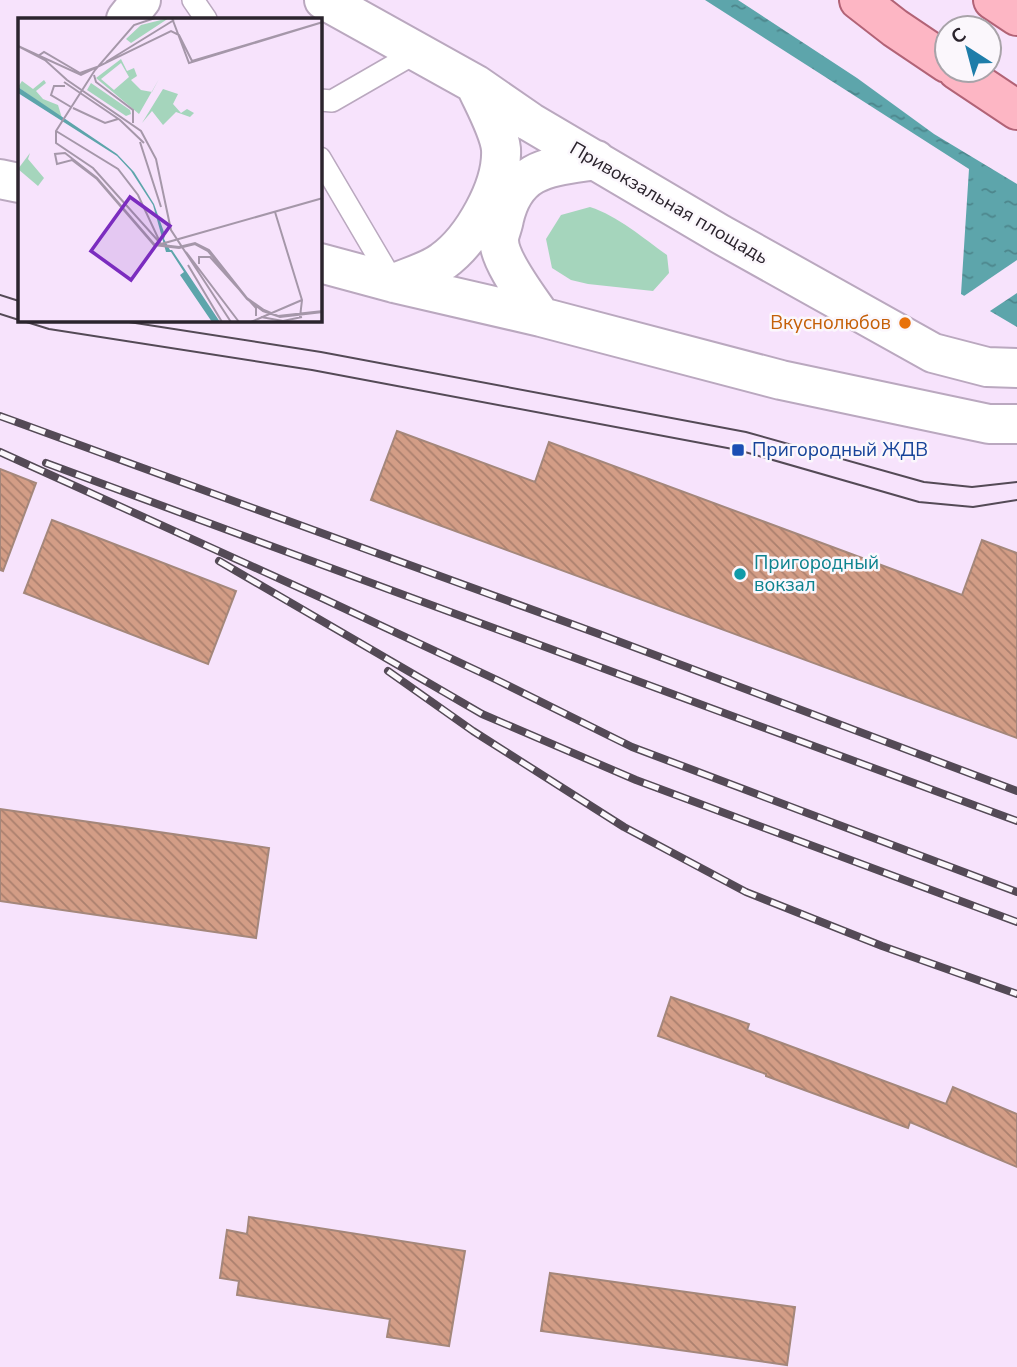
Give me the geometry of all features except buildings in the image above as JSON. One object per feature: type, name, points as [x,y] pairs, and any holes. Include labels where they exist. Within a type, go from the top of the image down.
[{"type":"main road","points":[[127,18],[141,0]]},
{"type":"main road","points":[[859,0],[933,54]]},
{"type":"main road","points":[[877,0],[933,39]]},
{"type":"main road","points":[[977,0],[1017,27]]},
{"type":"main road","points":[[993,0],[1017,16]]},
{"type":"main road","name":"Привокзальная площадь","points":[[324,2],[475,84],[530,121],[720,234],[933,353],[987,367],[1017,368]]},
{"type":"main road","points":[[394,283],[443,262],[477,226],[495,187],[501,149],[491,118],[475,84]]},
{"type":"main road","points":[[978,84],[1017,110]]},
{"type":"main road","points":[[999,84],[1017,96]]},
{"type":"main road","points":[[541,317],[510,270],[499,242],[508,201],[525,178],[565,164],[596,160]]},
{"type":"main road","points":[[0,178],[18,183]]},
{"type":"main road","points":[[322,264],[781,380],[989,424],[1017,424]]},
{"type":"lane","points":[[193,0],[205,18]]},
{"type":"lane","points":[[322,100],[332,102],[417,52]]},
{"type":"lane","points":[[322,161],[394,283]]},
{"type":"shaded area","points":[[590,207],[620,222],[667,255],[669,273],[653,291],[588,284],[571,280],[552,268],[546,239],[561,215]]},
{"type":"water","points":[[705,0],[738,0],[857,78],[934,134],[1017,184],[1017,327],[961,294],[969,169]]},
{"type":"pier","points":[[1017,260],[1017,293],[987,313],[961,298]]},
{"type":"tram line","points":[[0,295],[18,301]]},
{"type":"tram line","points":[[0,314],[18,320]]},
{"type":"tram line","points":[[26,322],[49,329],[312,370],[738,450],[919,502],[973,507],[1017,500]]},
{"type":"tram line","points":[[129,322],[321,352],[746,432],[924,482],[972,487],[1017,482]]},
{"type":"railway","points":[[0,416],[599,634],[1017,791]]},
{"type":"railway","points":[[0,452],[322,598],[632,747],[1017,892]]},
{"type":"railway","points":[[46,463],[1017,821]]},
{"type":"railway","points":[[219,561],[482,714],[636,780],[1017,922]]},
{"type":"railway","points":[[388,671],[473,731],[624,827],[746,892],[882,946],[1017,994]]},
{"type":"place","name":"Вкуснолюбов","points":[[905,323]]},
{"type":"place","name":"Пригородный ЖДВ","points":[[738,450]]},
{"type":"place","name":"Пригородный вокзал","points":[[740,574]]}]
